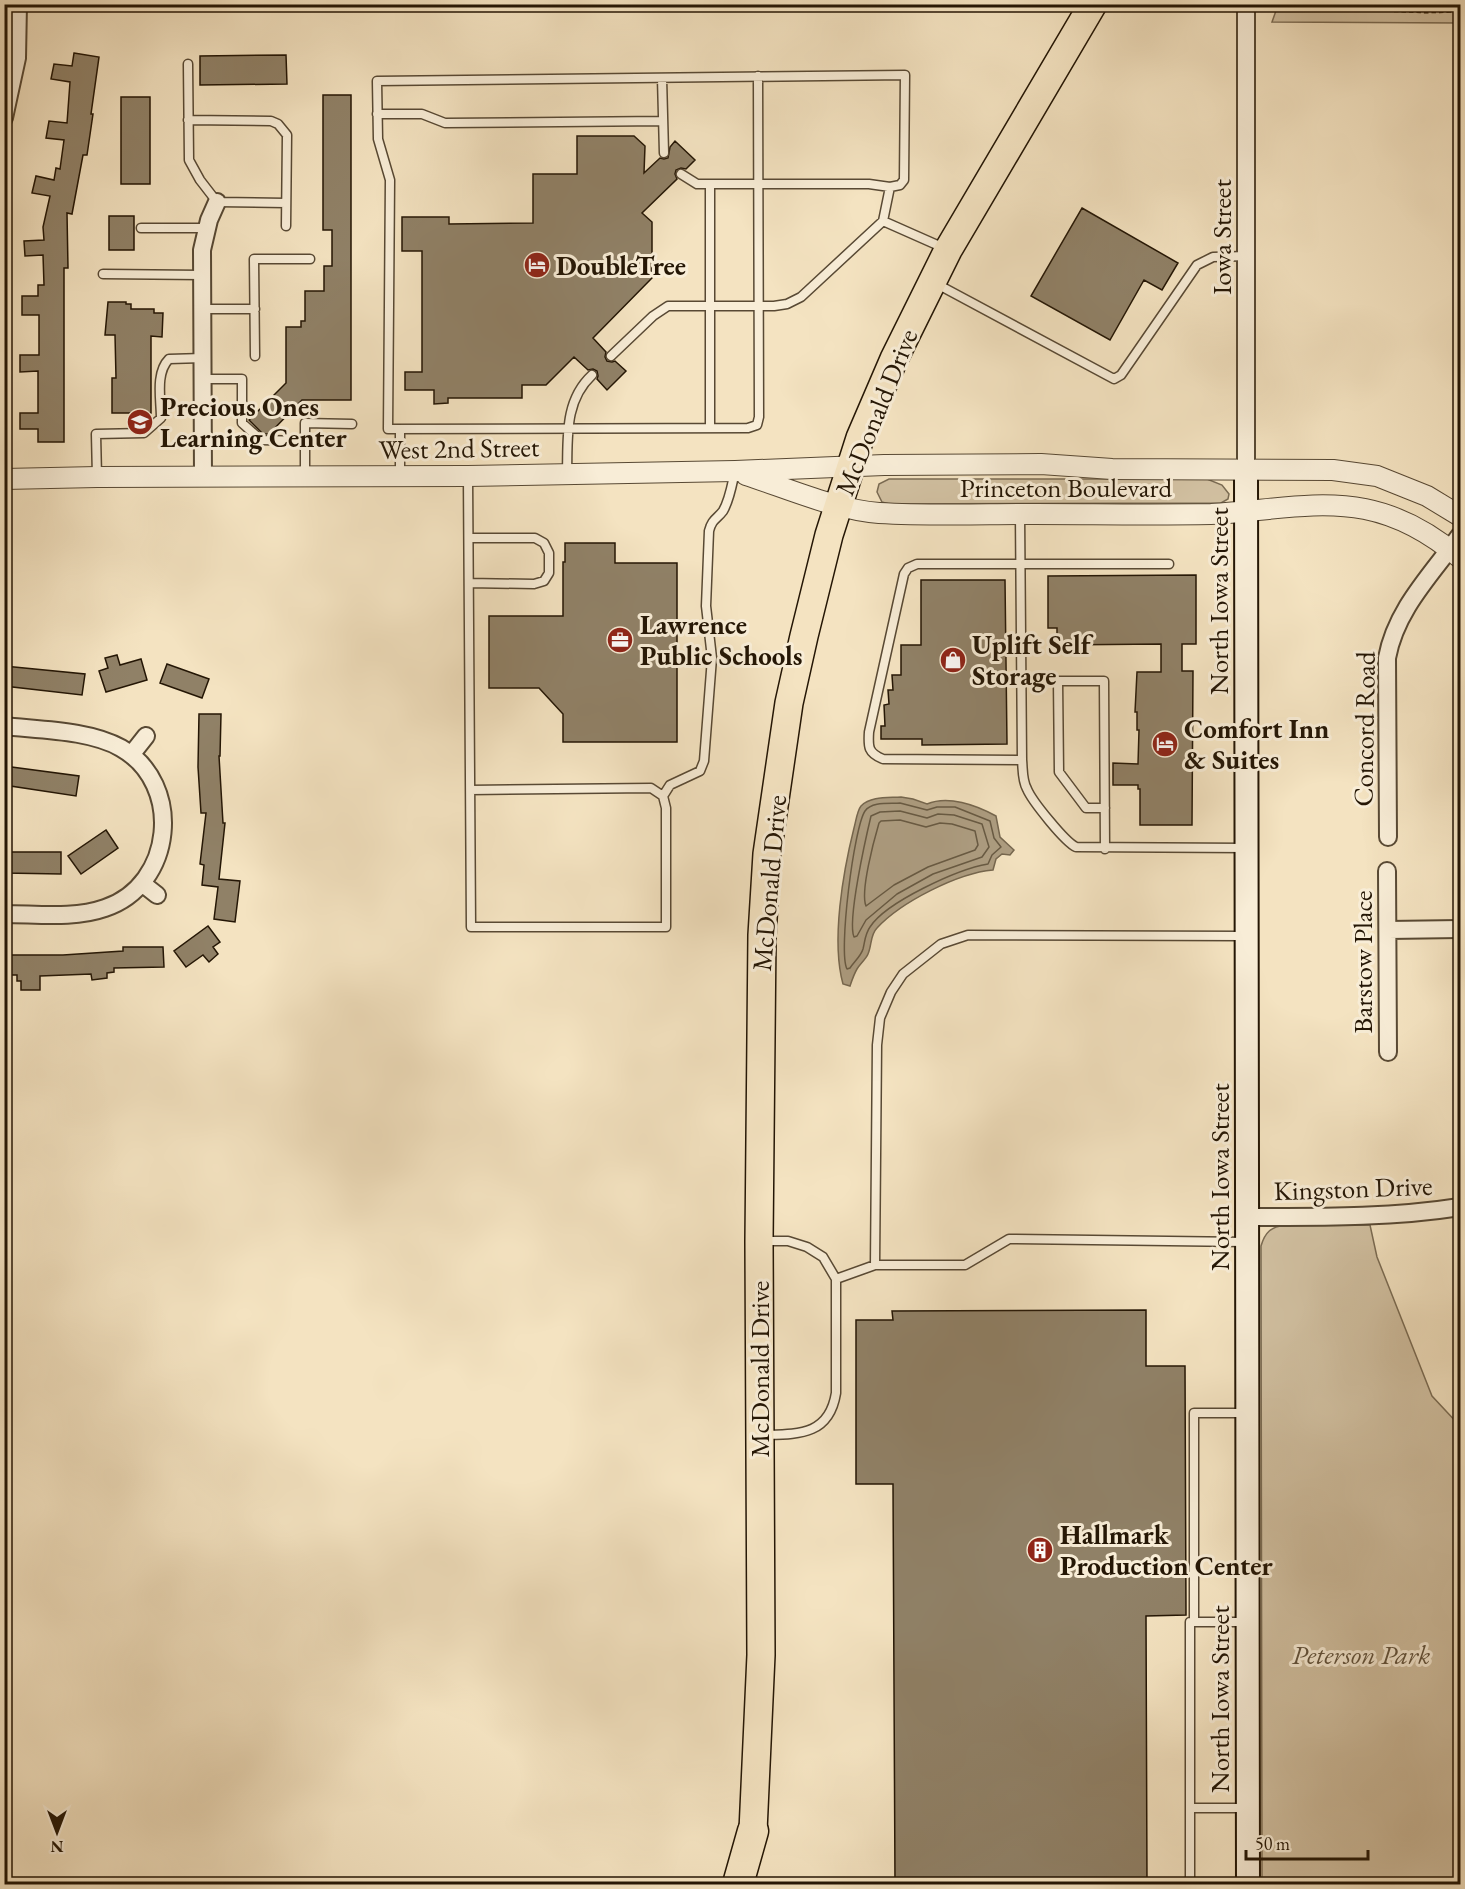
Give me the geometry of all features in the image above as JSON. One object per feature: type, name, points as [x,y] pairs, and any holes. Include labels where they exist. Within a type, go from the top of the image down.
[{"type":"highway","name":"McDonald Drive","points":[[753,1831],[761,1655],[759,1241],[762,957],[766,855],[789,703],[839,504],[860,438],[885,379],[948,250],[1093,4]]},
{"type":"highway","points":[[738,1884],[753,1831]]},
{"type":"highway","points":[[752,1884],[753,1831]]},
{"type":"main road","name":"North Iowa Street","points":[[1246,469],[1248,1884]]},
{"type":"street","name":"Iowa Street","points":[[1246,4],[1246,469]]},
{"type":"street","points":[[4,118],[16,68],[14,15]]},
{"type":"street","points":[[203,477],[202,250],[217,202]]},
{"type":"street","name":"Princeton Boulevard","points":[[851,466],[1041,464],[1112,469],[1333,470],[1367,474],[1427,496],[1461,516]]},
{"type":"street","name":"West 2nd Street","points":[[4,479],[468,476],[735,471],[851,466]]},
{"type":"street","name":"West 2nd Street","points":[[735,471],[839,504]]},
{"type":"street","name":"Princeton Boulevard","points":[[839,504],[868,512],[890,514],[1213,514],[1280,507],[1336,506],[1363,508],[1389,515],[1457,547]]},
{"type":"street","name":"Concord Road","points":[[1388,837],[1387,658],[1391,638],[1399,619],[1413,597],[1457,547]]},
{"type":"street","points":[[4,726],[81,735],[108,741],[131,754],[146,771],[154,786],[163,818],[163,833],[152,869],[143,884],[126,898],[105,908],[80,914],[4,914]]},
{"type":"street","points":[[131,754],[146,736]]},
{"type":"street","name":"Barstow Place","points":[[1387,871],[1388,1052]]},
{"type":"street","points":[[143,884],[157,895]]},
{"type":"street","points":[[1388,930],[1461,929]]},
{"type":"street","name":"Kingston Drive","points":[[1248,1217],[1369,1216],[1461,1207]]},
{"type":"lane","points":[[188,64],[189,160],[200,180],[217,202],[286,204]]},
{"type":"lane","points":[[681,174],[697,184],[758,184],[869,184],[890,187],[900,184],[904,180],[905,75],[758,76],[377,81],[378,139],[390,180],[388,429],[747,428],[757,425],[759,417],[759,306],[758,184],[758,76]]},
{"type":"lane","points":[[662,78],[664,153]]},
{"type":"lane","points":[[377,114],[422,114],[446,123],[663,121]]},
{"type":"lane","points":[[188,120],[271,121],[278,124],[287,135],[286,226]]},
{"type":"lane","points":[[710,184],[710,428]]},
{"type":"lane","points":[[611,356],[653,316],[668,306],[759,306],[788,304],[801,297],[883,221],[890,187]]},
{"type":"lane","points":[[883,221],[948,250]]},
{"type":"lane","points":[[141,228],[207,228]]},
{"type":"lane","points":[[932,281],[1114,379],[1121,375],[1197,266],[1213,257],[1247,256]]},
{"type":"lane","points":[[255,356],[254,259],[310,259]]},
{"type":"lane","points":[[104,274],[202,275]]},
{"type":"lane","points":[[202,309],[255,309]]},
{"type":"lane","points":[[96,477],[96,434],[144,433],[160,418],[160,372],[164,364],[169,359],[203,358]]},
{"type":"lane","points":[[567,473],[568,428],[573,401],[592,375]]},
{"type":"lane","points":[[203,379],[242,379],[242,423],[261,440],[305,441]]},
{"type":"lane","points":[[305,476],[305,423],[352,424]]},
{"type":"lane","points":[[400,429],[400,476]]},
{"type":"lane","points":[[663,796],[670,785],[700,771],[704,761],[712,658],[706,606],[709,531],[711,522],[723,512],[729,498],[735,471]]},
{"type":"lane","points":[[468,476],[468,538],[471,927],[666,927],[666,808],[663,796],[651,788],[470,790]]},
{"type":"lane","points":[[1020,514],[1022,760],[1026,788],[1066,841],[1076,848],[1247,848]]},
{"type":"lane","points":[[468,538],[535,538],[544,543],[549,553],[549,573],[544,581],[534,584],[469,583]]},
{"type":"lane","points":[[1022,760],[883,759],[874,756],[870,750],[869,732],[904,574],[908,568],[917,564],[1169,564]]},
{"type":"lane","points":[[1022,681],[1104,681],[1105,849]]},
{"type":"lane","points":[[1058,681],[1059,772],[1086,808],[1105,808]]},
{"type":"lane","points":[[875,1265],[880,1018],[891,992],[903,974],[941,944],[968,935],[1247,936]]},
{"type":"lane","points":[[836,1279],[875,1265],[965,1265],[1009,1239],[1248,1242]]},
{"type":"lane","points":[[759,1241],[788,1241],[807,1247],[823,1257],[836,1279],[837,1393],[834,1410],[811,1430],[795,1434],[759,1435]]},
{"type":"lane","points":[[1194,1622],[1194,1413],[1247,1413]]},
{"type":"lane","points":[[1190,1884],[1190,1622],[1247,1622]]},
{"type":"lane","points":[[1190,1808],[1247,1808]]},
{"type":"path","points":[[1327,4],[1352,9],[1461,11]]},
{"type":"green space","points":[[1278,5],[1460,5],[1460,23],[1272,22]]},
{"type":"green space","points":[[889,479],[1207,479],[1222,485],[1229,494],[1228,499],[1221,503],[889,504],[882,502],[877,492],[879,484]]},
{"type":"green space","name":"Peterson Park","points":[[1285,1225],[1370,1225],[1377,1257],[1432,1396],[1460,1426],[1460,1884],[1262,1884],[1261,1246],[1269,1231]]},
{"type":"water","points":[[901,797],[927,804],[935,801],[962,802],[988,812],[996,816],[1000,837],[1014,850],[1010,855],[1002,854],[996,859],[993,870],[963,877],[931,890],[887,918],[875,931],[868,954],[856,971],[850,986],[843,984],[838,948],[838,927],[846,865],[858,813],[861,806],[870,801]]},
{"type":"building","points":[[74,53],[99,57],[87,155],[83,155],[72,214],[67,213],[68,268],[64,268],[64,442],[38,442],[38,429],[20,429],[20,413],[38,413],[38,371],[20,372],[20,355],[39,355],[39,315],[22,315],[22,296],[38,296],[38,285],[44,285],[43,255],[25,256],[24,241],[44,240],[43,227],[50,196],[32,193],[36,176],[54,180],[56,168],[60,169],[64,140],[46,138],[49,121],[67,123],[70,82],[51,79],[54,64],[72,66]]},
{"type":"building","points":[[286,55],[287,84],[200,85],[200,56]]},
{"type":"building","points":[[323,95],[351,95],[351,400],[302,400],[269,434],[263,434],[249,420],[286,383],[286,327],[301,327],[301,321],[305,321],[305,291],[324,291],[324,266],[332,266],[332,230],[323,230]]},
{"type":"building","points":[[121,97],[150,97],[150,184],[121,184]]},
{"type":"building","name":"DoubleTree","points":[[577,136],[634,136],[645,146],[644,173],[660,158],[668,158],[670,147],[675,141],[695,160],[686,169],[676,170],[677,179],[642,213],[652,222],[652,278],[593,338],[606,352],[607,361],[615,361],[626,371],[607,390],[597,379],[597,371],[588,370],[574,357],[546,385],[522,385],[522,398],[448,398],[448,403],[434,404],[434,390],[405,390],[405,372],[422,372],[422,251],[402,251],[402,217],[449,217],[449,224],[533,223],[533,174],[577,174]]},
{"type":"building","points":[[1082,208],[1178,263],[1162,290],[1144,280],[1110,340],[1031,296]]},
{"type":"building","points":[[109,216],[134,216],[134,250],[109,250]]},
{"type":"building","points":[[108,302],[126,302],[126,304],[131,304],[131,309],[154,309],[154,313],[163,313],[162,337],[151,336],[151,413],[112,413],[112,378],[116,378],[115,335],[105,335]]},
{"type":"building","name":"Lawrence Public Schools","points":[[565,543],[615,543],[615,563],[677,563],[677,742],[563,742],[563,714],[539,688],[489,688],[489,616],[563,616]]},
{"type":"building","points":[[1196,575],[1196,644],[1182,644],[1182,671],[1193,671],[1192,825],[1140,825],[1140,789],[1138,785],[1113,785],[1113,763],[1138,764],[1139,730],[1137,730],[1137,712],[1135,712],[1137,672],[1161,672],[1161,644],[1057,645],[1057,628],[1048,628],[1048,576]]},
{"type":"building","name":"Uplift Self Storage","points":[[921,580],[1005,580],[1007,744],[922,745],[922,739],[881,739],[881,726],[885,726],[884,705],[889,704],[888,690],[893,690],[892,675],[901,675],[901,645],[921,645]]},
{"type":"building","points":[[117,655],[120,665],[141,659],[147,680],[106,692],[99,671],[108,668],[105,658]]},
{"type":"building","points":[[167,664],[209,679],[202,698],[160,683]]},
{"type":"building","points":[[4,666],[85,674],[82,695],[4,686]]},
{"type":"building","points":[[199,714],[221,714],[219,756],[223,823],[225,823],[219,879],[240,881],[235,922],[214,919],[218,887],[202,885],[204,865],[200,864],[206,813],[201,813],[198,767]]},
{"type":"building","points":[[4,766],[79,776],[76,796],[4,785]]},
{"type":"building","points":[[106,830],[118,848],[81,874],[68,856]]},
{"type":"building","points":[[4,852],[61,852],[61,874],[4,873]]},
{"type":"building","points":[[208,926],[220,942],[213,947],[218,954],[209,962],[203,955],[186,967],[174,951]]},
{"type":"building","points":[[123,947],[163,947],[164,967],[114,968],[114,972],[107,973],[107,978],[92,980],[91,974],[40,976],[40,990],[21,990],[21,981],[17,981],[17,975],[4,975],[4,955],[63,955],[123,951]]},
{"type":"building","name":"Hallmark Production Center","points":[[1146,1310],[1146,1366],[1185,1366],[1186,1615],[1146,1616],[1147,1884],[895,1884],[893,1484],[856,1484],[856,1320],[893,1320],[892,1311]]},
{"type":"place","name":"DoubleTree","points":[[537,265]]},
{"type":"place","name":"Precious Ones Learning Center","points":[[140,422]]},
{"type":"place","name":"Lawrence Public Schools","points":[[620,640]]},
{"type":"place","name":"Uplift Self Storage","points":[[953,660]]},
{"type":"place","name":"Comfort Inn & Suites","points":[[1165,744]]},
{"type":"place","name":"Hallmark Production Center","points":[[1040,1550]]}]
